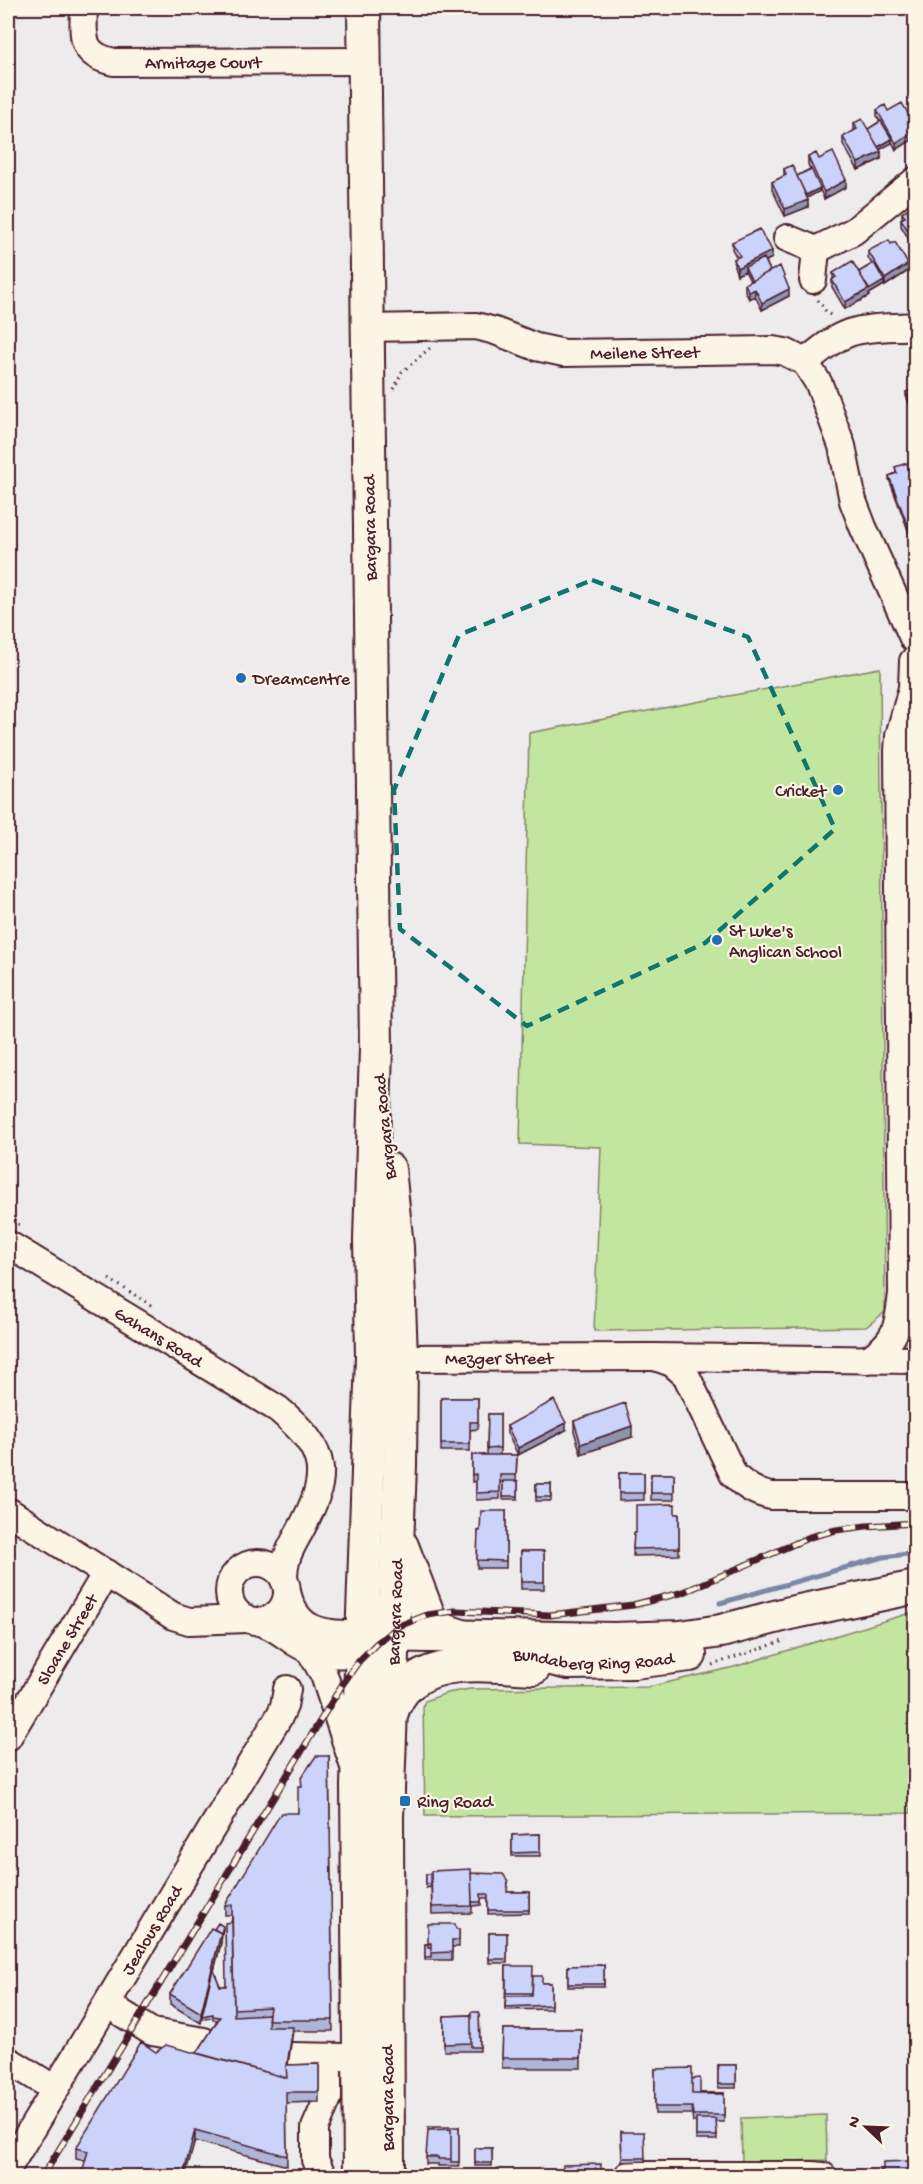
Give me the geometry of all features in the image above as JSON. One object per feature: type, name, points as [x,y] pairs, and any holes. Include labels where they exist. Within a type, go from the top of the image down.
[{"type":"main road","name":"Bargara Road","points":[[360,2176],[357,1785],[362,1644],[397,1247],[376,1049],[364,8]]},
{"type":"main road","name":"Bargara Road","points":[[387,1357],[398,1533],[387,1817],[388,2176]]},
{"type":"main road","points":[[398,1533],[430,1619],[441,1629],[463,1636]]},
{"type":"main road","name":"Bundaberg Ring Road","points":[[362,1644],[463,1636],[614,1639],[680,1637],[915,1587]]},
{"type":"main road","name":"Bundaberg Ring Road","points":[[392,1643],[531,1654],[568,1663],[634,1662],[717,1650],[794,1627],[852,1600]]},
{"type":"main road","points":[[389,1720],[403,1689],[412,1680],[422,1675],[458,1666],[542,1668],[568,1663]]},
{"type":"street","name":"Armitage Court","points":[[84,8],[84,42],[88,49],[114,62],[364,61]]},
{"type":"street","points":[[787,238],[816,250],[854,231],[915,180]]},
{"type":"street","points":[[813,280],[816,250]]},
{"type":"street","name":"Meilene Street","points":[[367,328],[476,326],[495,330],[536,347],[564,353],[773,350],[785,352],[805,362]]},
{"type":"street","points":[[867,1360],[891,1341],[896,1330],[902,1294],[898,751],[899,736],[912,688],[914,650],[862,527],[842,446],[833,420],[819,384],[805,362],[825,346],[847,334],[915,326]]},
{"type":"street","name":"Gahans Road","points":[[8,1244],[278,1409],[305,1436],[319,1458],[321,1476],[319,1488],[315,1501],[286,1557],[286,1586],[280,1611],[268,1619],[251,1620]]},
{"type":"street","points":[[902,1294],[915,1335]]},
{"type":"street","name":"Mezger Street","points":[[387,1357],[915,1360]]},
{"type":"street","points":[[652,1357],[672,1363],[686,1375],[734,1474],[754,1491],[771,1497],[915,1496]]},
{"type":"street","name":"Gahans Road","points":[[147,1598],[172,1607],[197,1609],[212,1605],[229,1587],[237,1572],[261,1558],[297,1515],[308,1493],[312,1480],[313,1458],[305,1436]]},
{"type":"street","points":[[8,1511],[182,1620],[208,1621],[237,1618],[251,1620],[274,1627],[310,1651],[333,1655],[362,1644]]},
{"type":"street","points":[[251,1564],[264,1564],[276,1570],[286,1586],[289,1602],[296,1614],[309,1627],[362,1644]]},
{"type":"street","name":"Sloane Street","points":[[8,1737],[106,1573]]},
{"type":"street","points":[[229,1587],[229,1595],[235,1610],[251,1620]]},
{"type":"street","points":[[310,1651],[324,1675],[352,1760],[357,1785]]},
{"type":"street","name":"Jealous Road","points":[[8,2168],[280,1716],[287,1689]]},
{"type":"street","points":[[107,2004],[152,2032],[204,2041]]},
{"type":"street","points":[[291,2056],[347,2057],[358,2044]]},
{"type":"street","points":[[323,2176],[315,2160],[315,2128],[328,2098],[328,2058]]},
{"type":"street","points":[[8,2060],[55,2089]]},
{"type":"street","points":[[628,2175],[823,2176]]},
{"type":"path","points":[[813,280],[820,304],[827,313],[837,318]]},
{"type":"path","points":[[393,393],[402,372],[434,345]]},
{"type":"highlighted area","points":[[592,580],[748,637],[835,829],[705,943],[527,1026],[400,929],[394,790],[459,635]]},
{"type":"green space","name":"St Luke's Anglican School","points":[[880,668],[885,1312],[866,1327],[594,1331],[601,1147],[520,1144],[529,733]]},
{"type":"green space","points":[[910,1613],[911,1813],[425,1816],[423,1706],[425,1701],[447,1693],[470,1689],[648,1687],[734,1667]]},
{"type":"green space","points":[[913,2029],[916,2029],[915,2176]]},
{"type":"green space","points":[[826,2115],[827,2160],[742,2162],[741,2118]]},
{"type":"building","points":[[902,103],[915,126],[915,131],[896,143],[877,110],[885,105],[888,111]]},
{"type":"building","points":[[862,119],[881,152],[858,163],[843,137],[857,129],[854,123]]},
{"type":"building","points":[[881,121],[892,139],[878,147],[868,129]]},
{"type":"building","points":[[833,152],[846,180],[824,192],[808,157],[816,153],[819,159]]},
{"type":"building","points":[[792,165],[808,200],[785,209],[772,182],[786,175],[784,169]]},
{"type":"building","points":[[811,169],[820,188],[806,195],[797,176]]},
{"type":"building","points":[[915,204],[914,241],[901,219],[905,217],[902,213]]},
{"type":"building","points":[[760,229],[772,251],[737,268],[734,259],[740,256],[732,242]]},
{"type":"building","points":[[889,240],[891,244],[895,242],[908,264],[885,279],[868,251]]},
{"type":"building","points":[[764,258],[770,271],[752,281],[745,267]]},
{"type":"building","points":[[852,261],[869,289],[845,302],[832,280],[836,277],[833,273]]},
{"type":"building","points":[[874,263],[884,281],[869,290],[859,272]]},
{"type":"building","points":[[780,266],[789,289],[762,303],[755,289],[749,292],[745,284]]},
{"type":"building","points":[[915,389],[915,402],[912,407],[906,392]]},
{"type":"building","points":[[907,463],[909,468],[915,465],[915,545],[889,476],[897,473],[895,467]]},
{"type":"building","points":[[441,1398],[478,1398],[478,1422],[470,1422],[470,1444],[441,1444]]},
{"type":"building","points":[[554,1400],[566,1423],[518,1448],[507,1426]]},
{"type":"building","points":[[625,1403],[632,1426],[581,1444],[574,1421]]},
{"type":"building","points":[[488,1414],[500,1414],[500,1448],[487,1449]]},
{"type":"building","points":[[472,1455],[517,1455],[516,1475],[500,1475],[500,1492],[476,1493],[476,1474],[472,1475]]},
{"type":"building","points":[[619,1473],[644,1473],[644,1493],[619,1493]]},
{"type":"building","points":[[651,1474],[674,1474],[674,1493],[651,1493]]},
{"type":"building","points":[[503,1481],[518,1481],[518,1496],[503,1496]]},
{"type":"building","points":[[536,1484],[551,1484],[551,1497],[536,1497]]},
{"type":"building","points":[[675,1504],[675,1514],[679,1514],[679,1548],[633,1549],[634,1533],[636,1533],[636,1505]]},
{"type":"building","points":[[481,1511],[506,1511],[506,1561],[477,1560]]},
{"type":"building","points":[[521,1551],[544,1551],[544,1582],[521,1582]]},
{"type":"building","points":[[911,1629],[915,1629],[915,1651],[912,1651]]},
{"type":"building","points":[[316,1756],[329,1756],[333,2020],[268,2020],[270,2007],[234,2009],[232,1905],[225,1905],[281,1813],[298,1813],[298,1786],[302,1786],[301,1778]]},
{"type":"building","points":[[912,1767],[915,1767],[915,1778],[912,1778]]},
{"type":"building","points":[[540,1834],[540,1852],[512,1853],[512,1835]]},
{"type":"building","points":[[471,1869],[472,1906],[432,1907],[431,1871]]},
{"type":"building","points":[[471,1873],[503,1874],[508,1881],[507,1892],[529,1892],[529,1910],[488,1910],[488,1894],[481,1894],[481,1902],[472,1902]]},
{"type":"building","points":[[426,1874],[431,1874],[431,1884],[426,1884]]},
{"type":"building","points":[[232,1922],[234,2016],[269,2014],[268,2027],[293,2027],[286,2065],[287,2078],[197,2053],[220,2017],[213,2016],[213,2014],[202,2016],[213,1969],[220,1986],[226,1986],[225,1923]]},
{"type":"building","points":[[218,1923],[223,1926],[221,1934],[214,1929]]},
{"type":"building","points":[[428,1924],[455,1924],[456,1929],[459,1929],[459,1940],[452,1940],[452,1952],[431,1953],[431,1943],[428,1943]]},
{"type":"building","points":[[211,1928],[221,1933],[201,2013],[170,1994]]},
{"type":"building","points":[[489,1933],[507,1933],[507,1959],[489,1959]]},
{"type":"building","points":[[913,1936],[915,1936],[915,1970]]},
{"type":"building","points":[[425,1944],[431,1947],[431,1957],[425,1957]]},
{"type":"building","points":[[604,1965],[604,1984],[568,1984],[568,1966]]},
{"type":"building","points":[[506,1966],[533,1966],[532,1993],[506,1993]]},
{"type":"building","points":[[533,1976],[542,1976],[542,1983],[551,1983],[551,2005],[505,2007],[506,1996],[532,1996]]},
{"type":"building","points":[[913,2009],[915,2009],[915,2025],[913,2025]]},
{"type":"building","points":[[471,2012],[479,2012],[480,2047],[471,2047]]},
{"type":"building","points":[[471,2015],[471,2043],[444,2044],[444,2016]]},
{"type":"building","points":[[503,2029],[581,2029],[581,2058],[502,2058]]},
{"type":"building","points":[[141,2042],[156,2052],[166,2045],[287,2078],[286,2065],[319,2064],[319,2092],[286,2092],[287,2156],[195,2130],[183,2176],[81,2176],[88,2151],[76,2148]]},
{"type":"building","points":[[718,2065],[736,2065],[736,2084],[718,2084]]},
{"type":"building","points":[[692,2068],[692,2094],[724,2094],[724,2115],[693,2115],[692,2107],[655,2107],[655,2069]]},
{"type":"building","points":[[700,2078],[700,2093],[724,2094],[692,2094],[692,2079]]},
{"type":"building","points":[[696,2119],[716,2119],[717,2136],[696,2136]]},
{"type":"building","points":[[428,2127],[459,2127],[459,2162],[451,2162],[451,2129],[428,2130]]},
{"type":"building","points":[[451,2129],[451,2159],[426,2157],[428,2130]]},
{"type":"building","points":[[621,2132],[644,2132],[645,2158],[622,2158]]},
{"type":"building","points":[[475,2148],[492,2148],[492,2163],[475,2163]]},
{"type":"building","points":[[911,2161],[911,2172],[903,2172],[903,2176],[880,2176],[883,2162]]},
{"type":"building","points":[[601,2164],[601,2176],[563,2176],[563,2165]]},
{"type":"building","points":[[282,2168],[290,2176],[271,2176]]},
{"type":"building","points":[[482,2171],[493,2171],[493,2176],[482,2176]]},
{"type":"waterway","points":[[720,1603],[883,1557],[916,1553]]},
{"type":"railway","points":[[43,2176],[342,1685],[359,1661],[399,1626],[427,1615],[455,1611],[550,1615],[633,1605],[684,1592],[810,1537],[836,1530],[866,1526],[916,1523]]},
{"type":"place","name":"Dreamcentre","points":[[241,678]]},
{"type":"place","name":"Cricket","points":[[838,790]]},
{"type":"place","name":"St Luke's Anglican School","points":[[717,940]]},
{"type":"place","name":"Ring Road","points":[[405,1801]]}]
